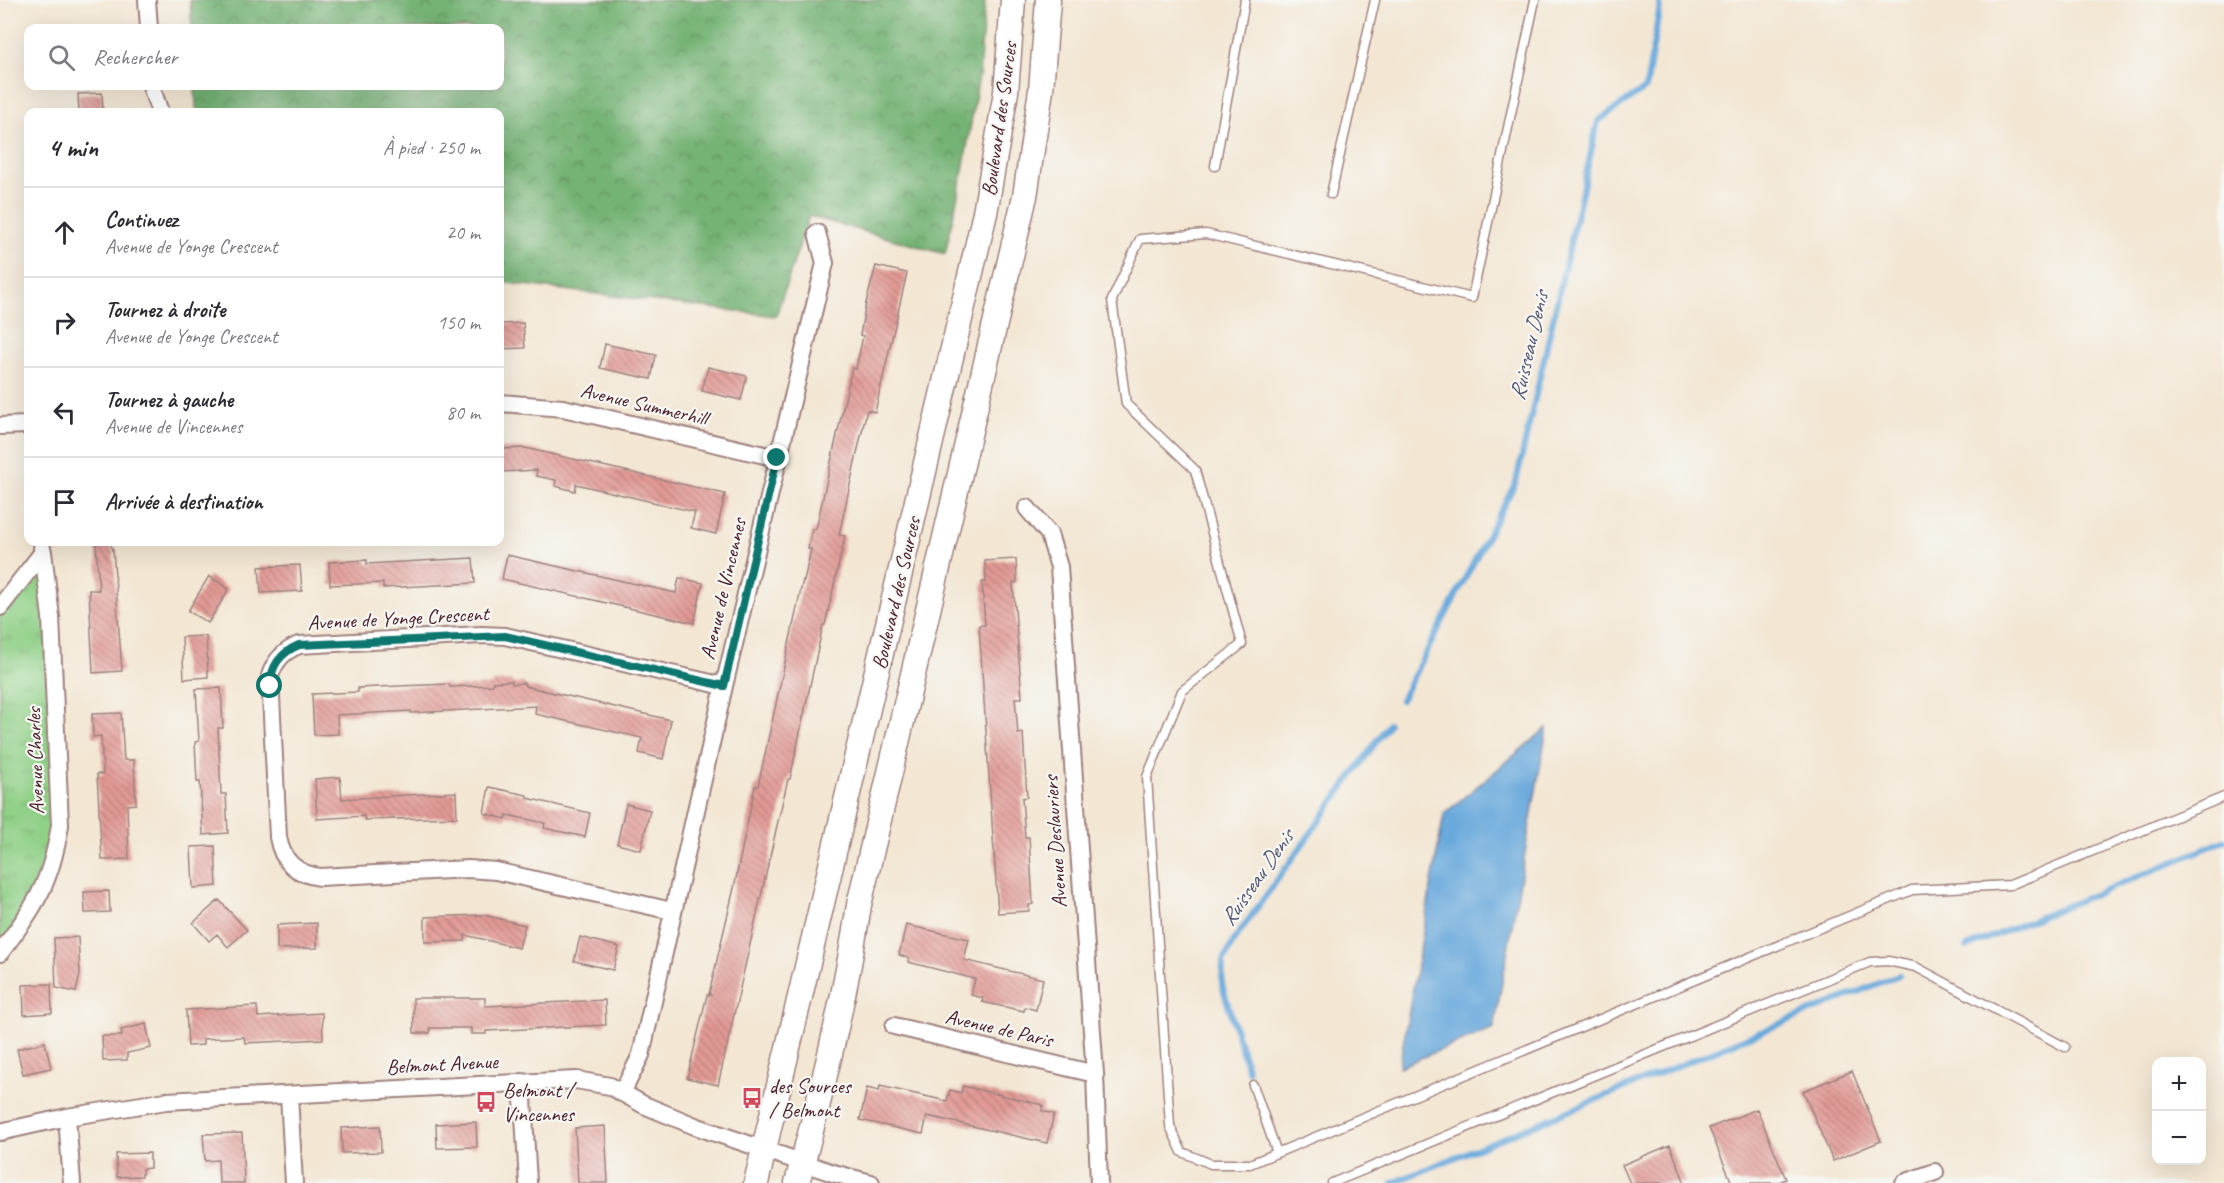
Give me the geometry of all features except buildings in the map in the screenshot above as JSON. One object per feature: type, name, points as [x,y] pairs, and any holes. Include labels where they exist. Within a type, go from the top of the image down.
[{"type":"main road","name":"Boulevard des Sources","points":[[756,1183],[985,213],[1004,103],[1013,0]]},
{"type":"main road","name":"Boulevard des Sources","points":[[800,1172],[849,974],[859,905],[1024,196],[1041,90],[1048,0]]},
{"type":"street","points":[[147,0],[149,24]]},
{"type":"street","points":[[153,90],[159,108]]},
{"type":"street","name":"Avenue de Vincennes","points":[[622,1093],[641,1054],[777,458],[825,263],[817,233]]},
{"type":"street","name":"Avenue Summerhill","points":[[504,403],[563,408],[777,458]]},
{"type":"street","points":[[0,426],[24,425]]},
{"type":"street","name":"Avenue Deslauriers","points":[[1027,508],[1049,534],[1059,567],[1095,1074],[1099,1183]]},
{"type":"street","name":"Avenue Charles","points":[[0,607],[42,547]]},
{"type":"street","name":"Avenue Charles","points":[[0,953],[33,909],[47,882],[60,825],[51,617],[42,547]]},
{"type":"street","name":"Avenue de Yonge Crescent","points":[[672,911],[496,871],[468,869],[320,877],[301,873],[283,856],[278,837],[270,676],[283,654],[299,645],[493,635],[535,641],[724,686]]},
{"type":"street","name":"Avenue de Paris","points":[[894,1026],[1095,1074]]},
{"type":"street","name":"Belmont Avenue","points":[[0,1132],[67,1117],[166,1101],[522,1082],[590,1081],[610,1086],[644,1105],[689,1124],[765,1148],[800,1172],[833,1173],[871,1183]]},
{"type":"street","points":[[522,1082],[528,1183]]},
{"type":"street","points":[[289,1095],[294,1183]]},
{"type":"street","points":[[67,1117],[72,1183]]},
{"type":"street","points":[[1904,1183],[1935,1172]]},
{"type":"lane","points":[[1215,166],[1245,0]]},
{"type":"lane","points":[[1331,194],[1375,0]]},
{"type":"lane","points":[[1535,0],[1472,298],[1206,234],[1140,239],[1112,300],[1126,404],[1195,470],[1242,644],[1182,691],[1147,777],[1170,1126],[1182,1152],[1210,1164],[1250,1164],[1912,890],[2010,885],[2224,797]]},
{"type":"lane","points":[[1332,1183],[1870,962],[1888,960],[1916,967],[2065,1047]]},
{"type":"lane","points":[[1253,1085],[1277,1153]]},
{"type":"green space","points":[[190,0],[985,0],[979,75],[963,171],[945,254],[809,216],[776,316],[504,282],[504,108],[196,107],[195,90],[504,90],[504,24],[192,24]]},
{"type":"green space","points":[[43,552],[55,854],[0,953],[0,607]]},
{"type":"water","points":[[1547,728],[1494,1028],[1399,1067],[1444,814]]},
{"type":"waterway","name":"Ruisseau Denis","points":[[1401,700],[1516,482],[1598,121],[1646,88],[1661,0]]},
{"type":"waterway","name":"Ruisseau Denis","points":[[1248,1071],[1222,985],[1223,962],[1234,940],[1389,724]]},
{"type":"waterway","points":[[1967,947],[2224,841]]},
{"type":"waterway","points":[[1393,1183],[1899,975]]},
{"type":"place","name":"des Sources / Belmont","points":[[752,1098]]},
{"type":"place","name":"Belmont / Vincennes","points":[[486,1102]]},
{"type":"route","points":[[270,686],[270,676],[277,662],[283,654],[299,645],[493,635],[535,641],[724,686],[777,458]]}]
